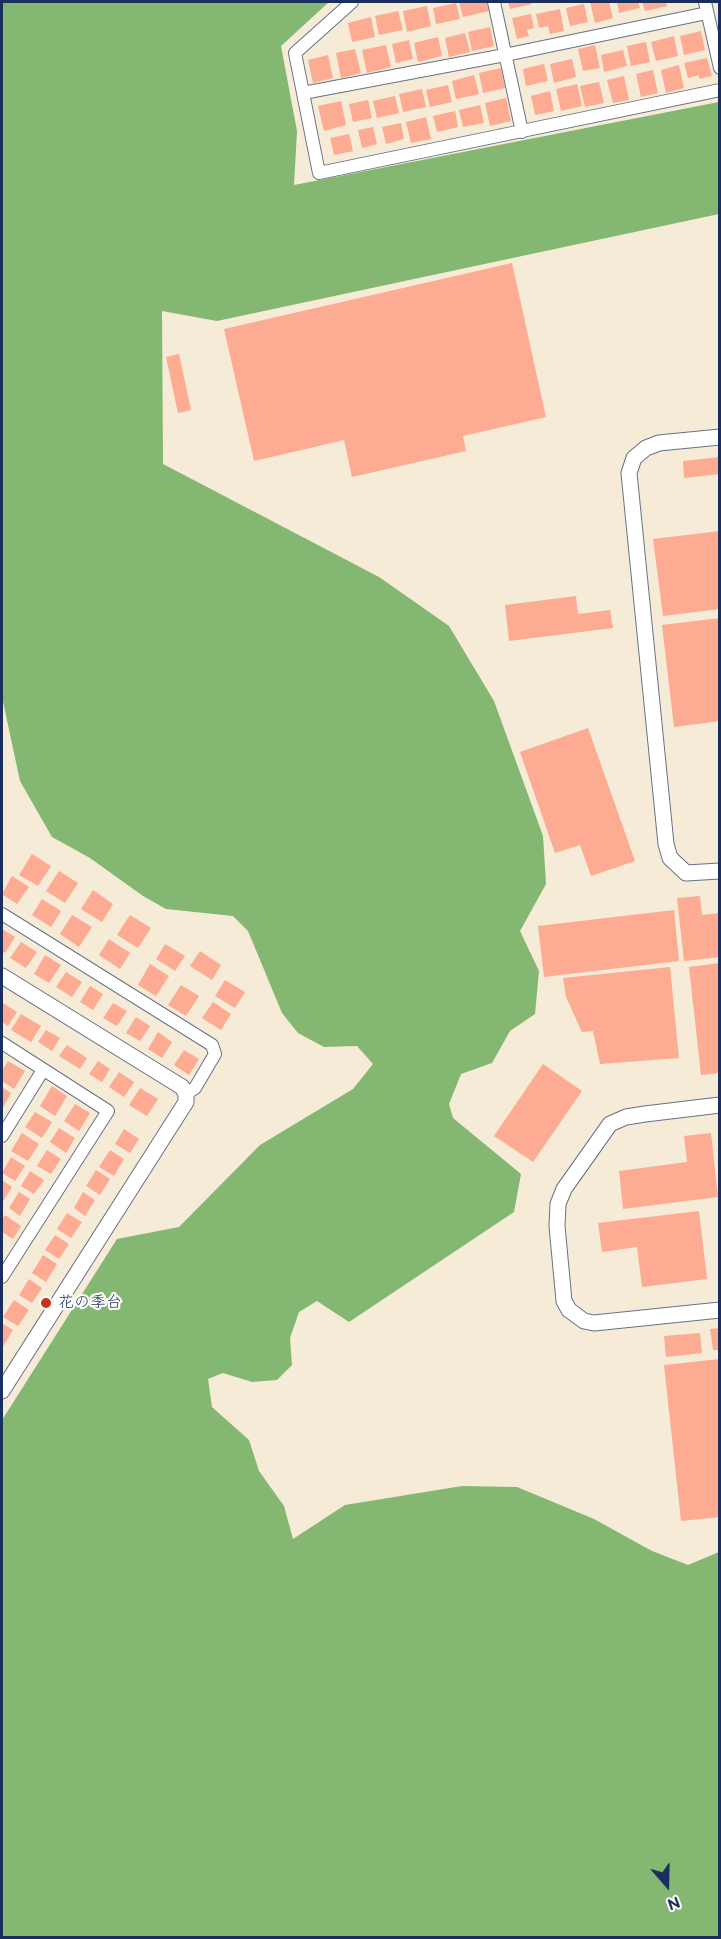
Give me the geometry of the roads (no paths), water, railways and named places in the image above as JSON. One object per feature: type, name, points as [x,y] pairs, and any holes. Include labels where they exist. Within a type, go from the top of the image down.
[{"type":"street","points":[[352,2],[295,53],[319,173],[720,90]]},
{"type":"street","points":[[494,2],[522,132]]},
{"type":"street","points":[[303,93],[505,55],[706,7],[720,68]]},
{"type":"street","points":[[720,437],[659,443],[646,448],[634,458],[629,473],[666,844],[670,858],[686,873],[720,871]]},
{"type":"street","points":[[2,914],[212,1045],[215,1054],[195,1088],[186,1094]]},
{"type":"street","points":[[2,976],[182,1087],[186,1094],[186,1102],[2,1391]]},
{"type":"street","points":[[2,1043],[108,1111],[2,1277]]},
{"type":"street","points":[[2,1136],[43,1070]]},
{"type":"street","points":[[720,1106],[626,1117],[610,1124],[564,1189],[558,1204],[557,1226],[564,1301],[569,1311],[584,1321],[594,1323],[720,1310]]},
{"type":"place","name":"花の季台","points":[[46,1303]]}]
